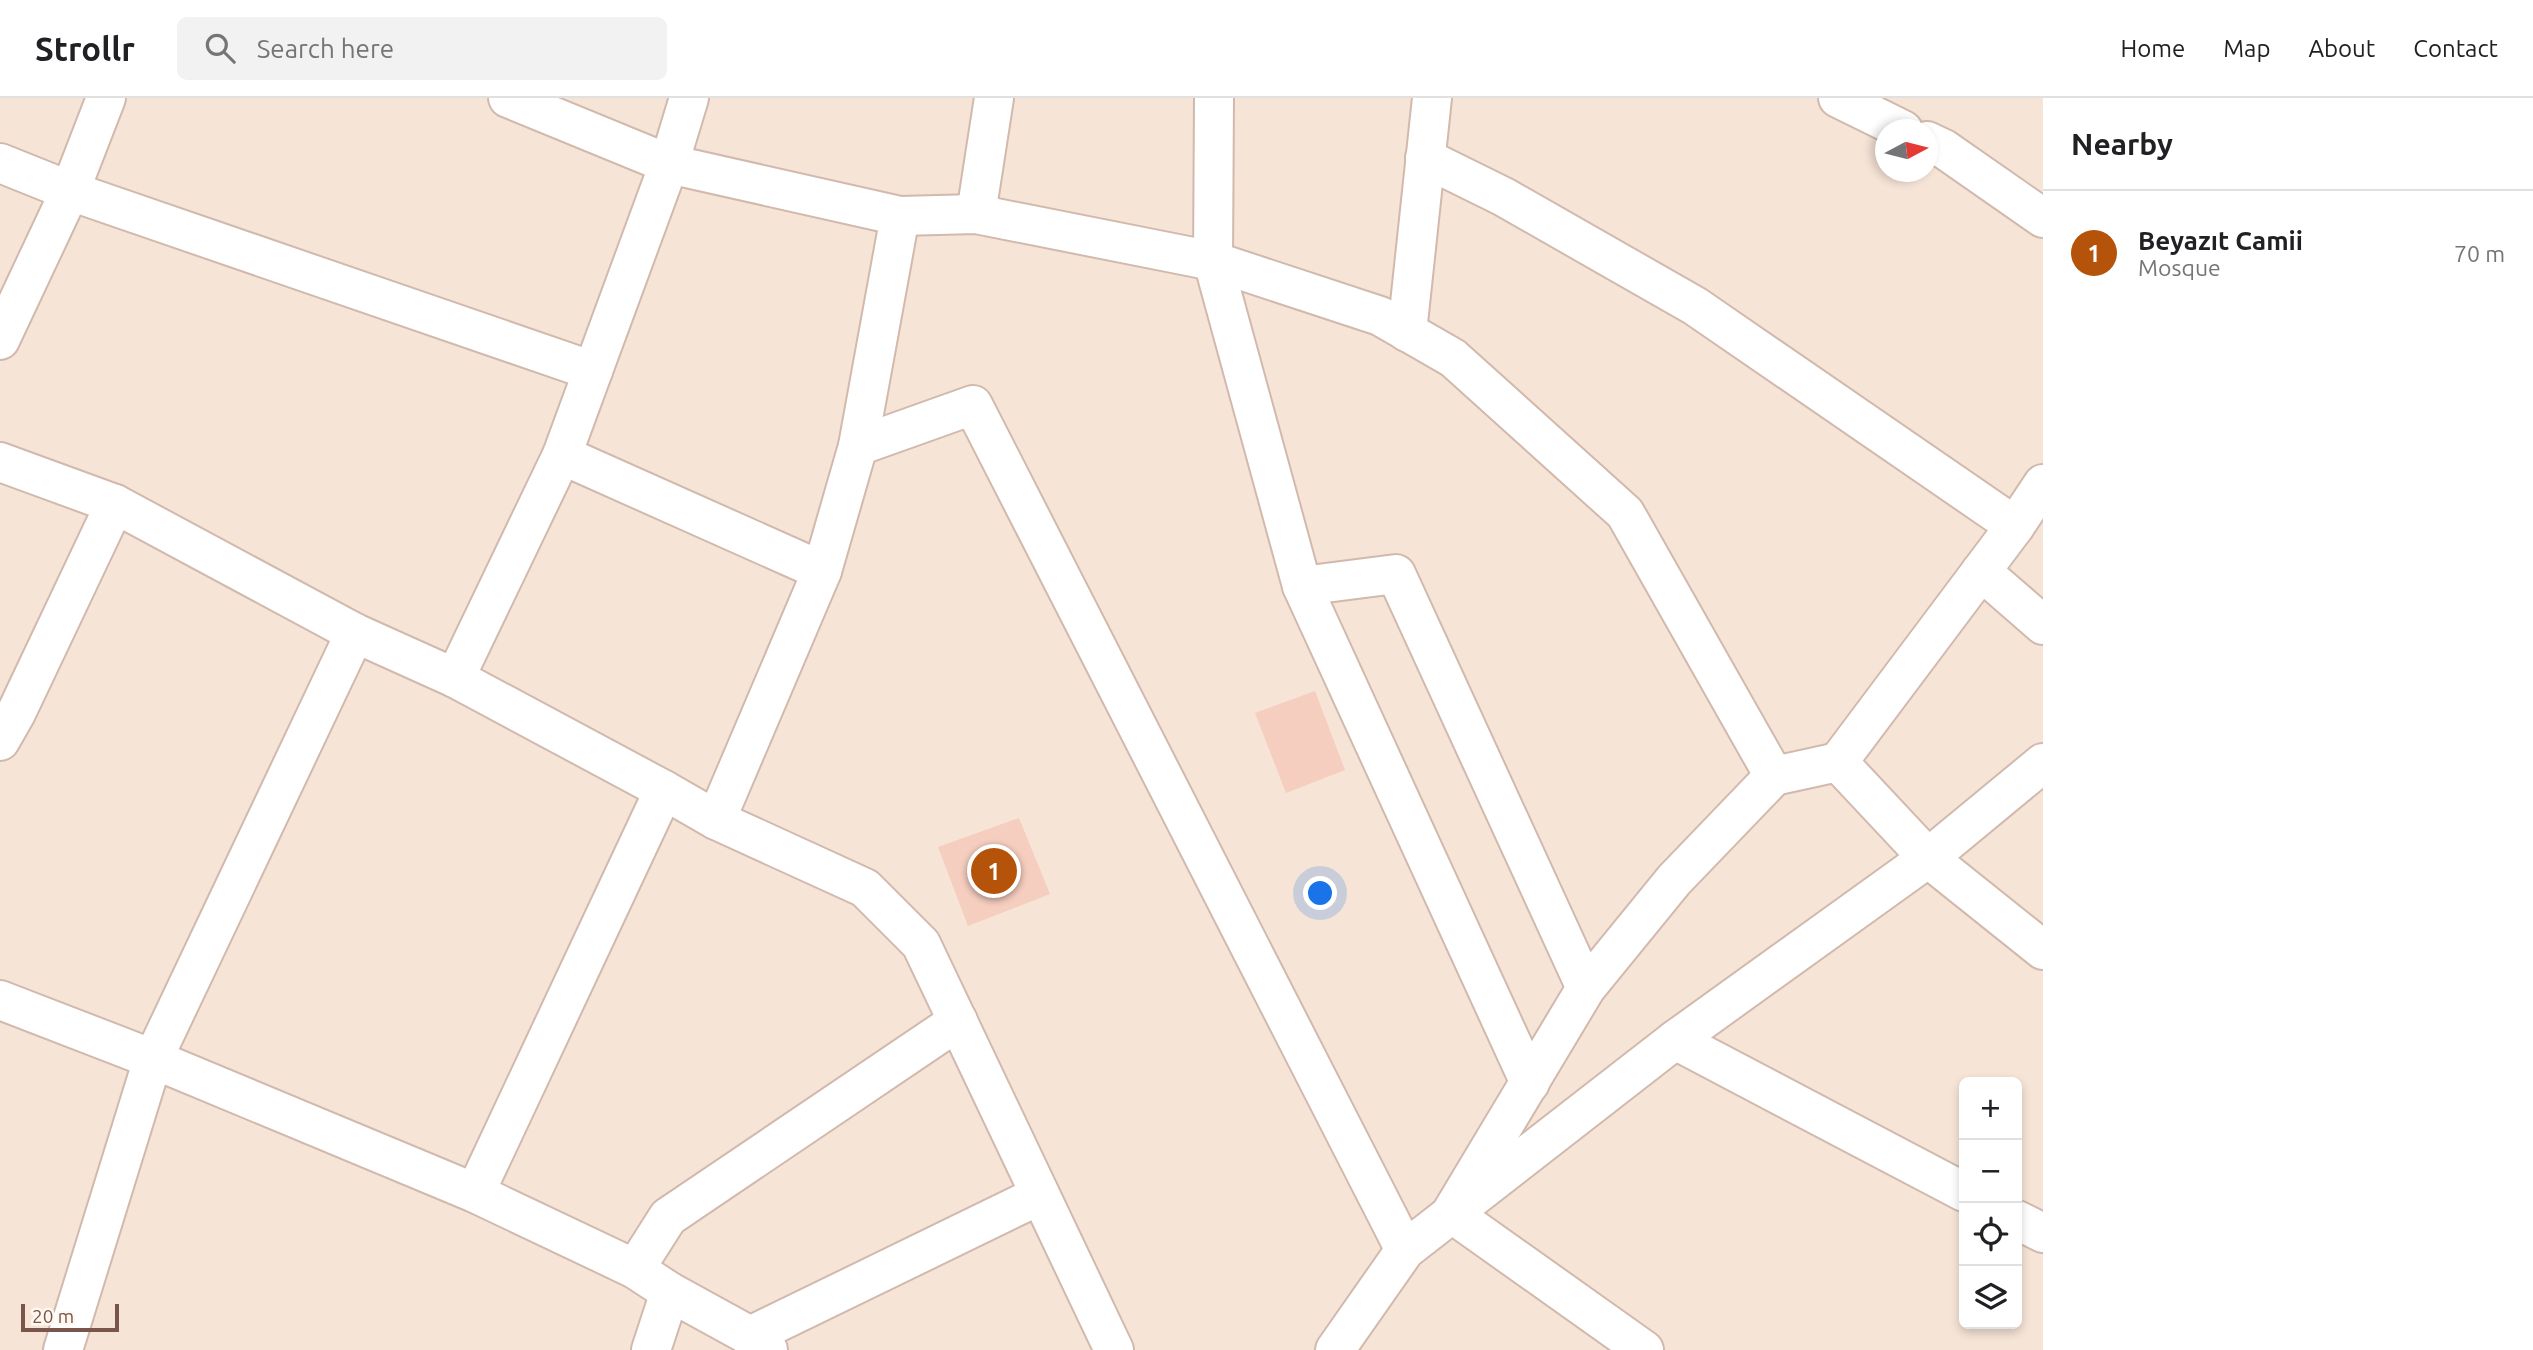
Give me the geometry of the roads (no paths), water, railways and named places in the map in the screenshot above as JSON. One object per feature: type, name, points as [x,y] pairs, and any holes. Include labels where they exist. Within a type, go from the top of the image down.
[{"type":"street","points":[[0,340],[70,191],[106,98]]},
{"type":"street","points":[[508,98],[669,164],[901,216],[976,215],[1213,261],[1380,316],[1453,358],[1625,513],[1774,776]]},
{"type":"street","points":[[454,678],[562,454],[669,164],[690,98]]},
{"type":"street","points":[[976,215],[994,98]]},
{"type":"street","points":[[1214,98],[1213,261],[1302,586],[1530,1083]]},
{"type":"street","points":[[1407,332],[1432,98]]},
{"type":"street","points":[[1838,98],[1881,119]]},
{"type":"street","points":[[1938,146],[2043,218]]},
{"type":"street","points":[[1426,158],[1504,197],[1695,306],[2015,526]]},
{"type":"street","points":[[0,163],[70,191],[593,371]]},
{"type":"street","points":[[716,820],[822,571],[858,446],[901,216]]},
{"type":"street","points":[[858,446],[973,405],[1405,1250]]},
{"type":"street","points":[[562,454],[822,571]]},
{"type":"street","points":[[0,462],[115,504],[355,633],[454,678],[716,820],[865,888],[921,944],[1110,1349]]},
{"type":"street","points":[[1451,1213],[1586,988],[1674,880],[1774,776],[1838,762],[1982,571],[2043,484]]},
{"type":"street","points":[[0,741],[16,713],[115,504]]},
{"type":"street","points":[[1982,571],[2043,625]]},
{"type":"street","points":[[1302,586],[1396,574],[1586,988]]},
{"type":"street","points":[[62,1350],[153,1059],[355,633]]},
{"type":"street","points":[[1838,762],[1928,858],[2043,950]]},
{"type":"street","points":[[1335,1350],[1405,1250],[1675,1040],[1928,858],[2043,763]]},
{"type":"street","points":[[475,1193],[664,790]]},
{"type":"street","points":[[0,1000],[153,1059],[475,1193],[635,1269],[759,1343],[1040,1195]]},
{"type":"street","points":[[635,1269],[668,1217],[958,1021]]},
{"type":"street","points":[[1675,1040],[1959,1189]]},
{"type":"street","points":[[1451,1213],[1644,1350]]},
{"type":"street","points":[[2022,1222],[2043,1233]]},
{"type":"street","points":[[651,1350],[670,1292]]},
{"type":"place","name":"Beyazıt Camii","points":[[994,871]]}]
